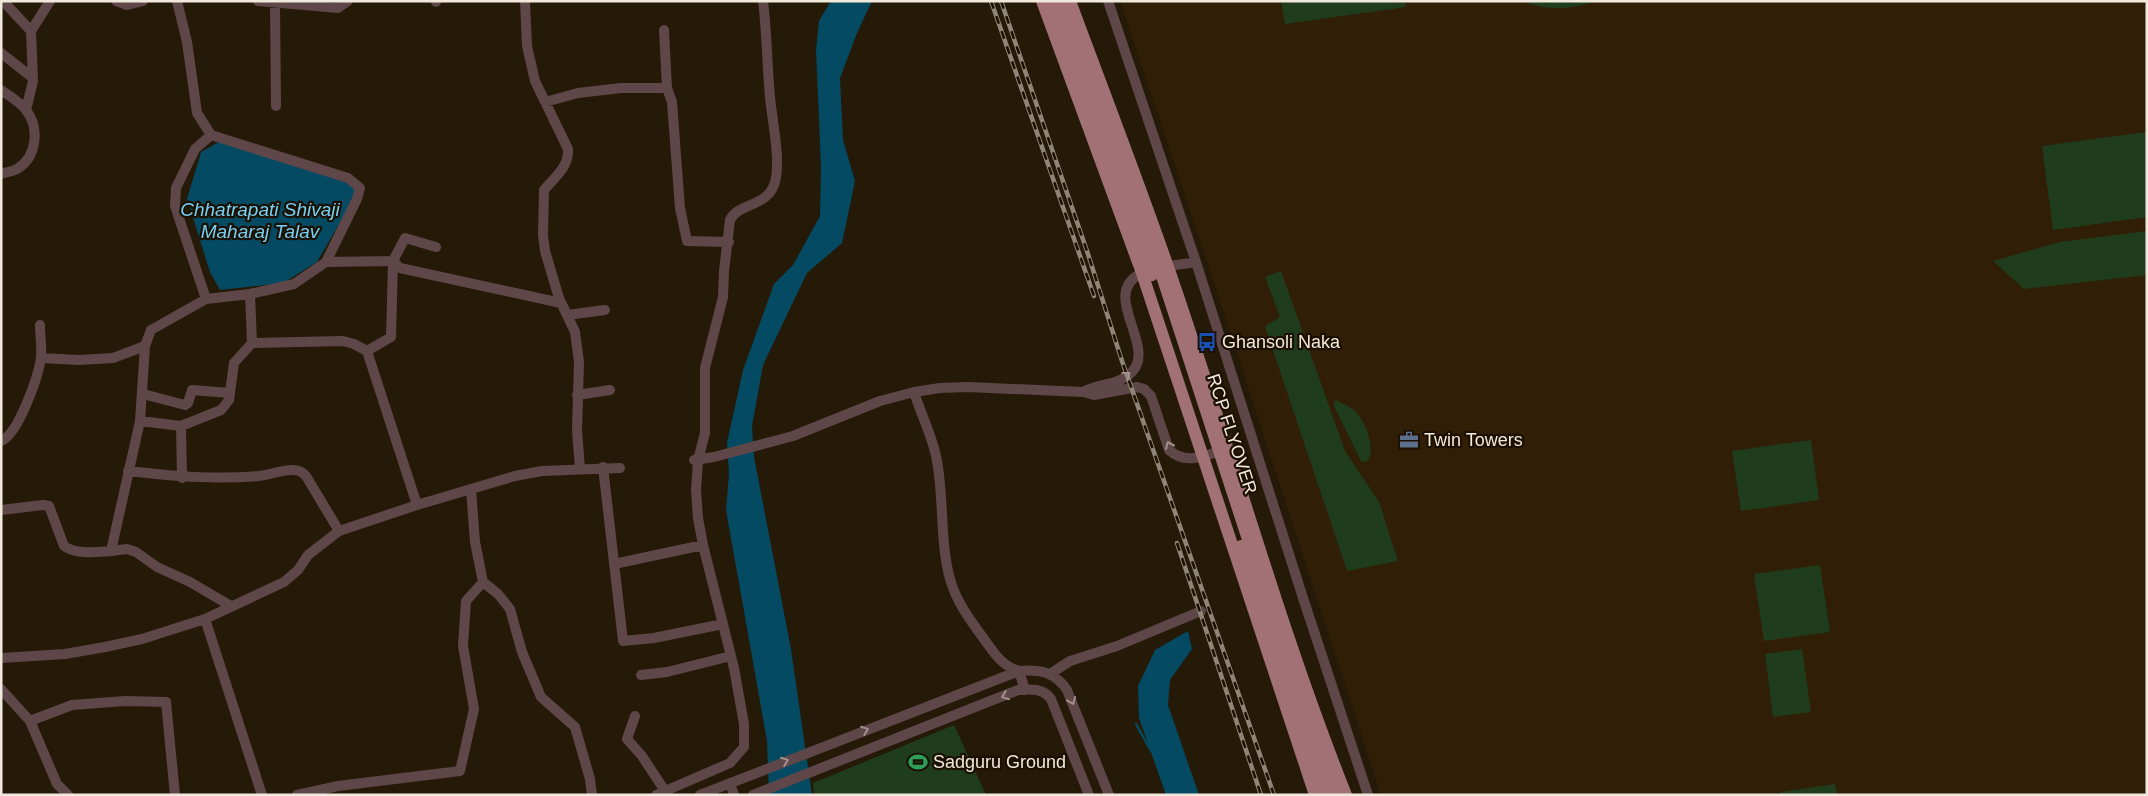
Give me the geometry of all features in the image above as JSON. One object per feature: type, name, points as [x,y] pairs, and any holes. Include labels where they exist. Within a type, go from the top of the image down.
[{"type":"main road","points":[[1042,1],[1142,273],[1315,795]]},
{"type":"main road","name":"RCP FLYOVER","points":[[1051,1],[1152,275],[1264,619],[1325,795]]},
{"type":"main road","name":"RCP FLYOVER","points":[[1060,1],[1161,273],[1273,616],[1336,795]]},
{"type":"main road","points":[[1070,1],[1168,266],[1288,636],[1346,795]]},
{"type":"street","points":[[26,110],[33,78],[31,31],[50,1]]},
{"type":"street","points":[[116,1],[127,6],[143,1]]},
{"type":"street","points":[[110,551],[140,421],[145,346],[150,330],[206,299],[250,294],[294,284],[326,262],[357,199],[360,188],[348,178],[211,135],[197,113],[187,42],[177,1]]},
{"type":"street","points":[[258,1],[338,8],[348,1]]},
{"type":"street","points":[[525,1],[524,16],[527,46],[535,80],[568,149],[569,158],[563,170],[544,190],[543,235],[545,251],[561,303],[575,332],[579,362],[577,430],[580,469]]},
{"type":"street","points":[[635,716],[627,739],[642,756],[661,793],[730,763],[744,747],[744,724],[731,656],[698,518],[695,460],[705,433],[704,368],[723,297],[729,226],[733,214],[764,198],[774,186],[777,164],[763,1]]},
{"type":"street","points":[[1108,1],[1196,262],[1305,606],[1368,795]]},
{"type":"street","points":[[1,2],[4,2],[31,31]]},
{"type":"street","points":[[275,3],[276,106]]},
{"type":"street","points":[[664,30],[667,88],[672,102],[680,208],[687,241],[729,242]]},
{"type":"street","points":[[1,53],[33,78]]},
{"type":"street","points":[[545,102],[578,93],[621,88],[667,88]]},
{"type":"street","points":[[1,90],[26,110],[34,126],[36,142],[32,154],[17,169],[1,174]]},
{"type":"street","points":[[206,299],[175,206],[176,188],[195,148],[211,135]]},
{"type":"street","points":[[367,351],[391,337],[396,265],[405,238],[436,247]]},
{"type":"street","points":[[326,262],[396,265],[561,303]]},
{"type":"street","points":[[1083,392],[1093,386],[1111,384],[1124,378],[1136,366],[1140,356],[1125,294],[1128,284],[1142,273],[1168,266],[1196,262]]},
{"type":"street","points":[[140,421],[181,426],[221,410],[229,400],[234,363],[252,343],[250,294]]},
{"type":"street","points":[[567,314],[605,310]]},
{"type":"street","points":[[1,441],[5,440],[18,421],[33,390],[41,358],[40,325]]},
{"type":"street","points":[[252,343],[343,341],[367,351],[417,505]]},
{"type":"street","points":[[41,358],[79,360],[113,358],[145,346]]},
{"type":"street","points":[[695,460],[714,457],[793,436],[880,401],[914,392],[940,388],[967,387],[1083,392],[1094,395],[1137,387],[1152,396],[1169,450],[1176,456],[1185,458],[1202,456],[1226,449]]},
{"type":"street","points":[[143,394],[185,405],[188,403],[192,390],[230,393]]},
{"type":"street","points":[[577,395],[610,390]]},
{"type":"street","points":[[914,392],[937,458],[941,484],[946,559],[950,579],[958,601],[1002,663],[1019,671],[1025,690]]},
{"type":"street","points":[[181,426],[182,478]]},
{"type":"street","points":[[603,467],[623,641],[654,638],[723,624]]},
{"type":"street","points":[[1,658],[65,654],[105,647],[142,639],[205,619],[284,582],[298,570],[308,555],[339,532],[417,505],[515,476],[542,471],[603,467],[620,468]]},
{"type":"street","points":[[128,470],[182,478],[260,476],[295,470],[306,476],[339,532]]},
{"type":"street","points":[[470,489],[475,542],[483,582],[498,594],[510,609],[522,652],[541,697],[575,728],[590,779],[592,795]]},
{"type":"street","points":[[1,510],[49,506],[64,546],[69,550],[95,552],[127,549],[136,552],[158,568],[190,582],[231,606]]},
{"type":"street","points":[[614,564],[703,545]]},
{"type":"street","points":[[297,795],[338,786],[460,771],[474,709],[463,646],[466,601],[483,582]]},
{"type":"street","points":[[1050,674],[1070,661],[1117,646],[1201,611]]},
{"type":"street","points":[[205,619],[262,795]]},
{"type":"street","points":[[641,675],[667,672],[731,656]]},
{"type":"street","points":[[700,795],[1019,671],[1040,671],[1060,680],[1067,690],[1109,795]]},
{"type":"street","points":[[1,689],[30,721],[57,784],[68,795]]},
{"type":"street","points":[[756,794],[1018,690],[1025,690],[1043,692],[1051,699],[1089,795]]},
{"type":"street","points":[[30,721],[72,705],[125,701],[166,702],[175,795]]},
{"type":"street","points":[[730,783],[734,795]]},
{"type":"shaded area","points":[[1120,1],[2147,1],[2147,795],[1381,795]]},
{"type":"green space","points":[[1281,1],[1405,1],[1406,7],[1285,24]]},
{"type":"green space","points":[[1522,1],[1595,1],[1568,8],[1549,8]]},
{"type":"green space","points":[[2147,132],[2147,217],[2053,230],[2042,146]]},
{"type":"green space","points":[[2147,231],[2147,275],[2024,289],[1993,261],[2060,242]]},
{"type":"green space","points":[[1281,271],[1345,451],[1379,502],[1398,561],[1347,571],[1265,326],[1280,317],[1265,277]]},
{"type":"green space","points":[[1336,400],[1354,410],[1366,427],[1371,450],[1367,462],[1361,461],[1334,406]]},
{"type":"green space","points":[[1811,440],[1819,500],[1741,511],[1732,451]]},
{"type":"green space","points":[[1820,565],[1830,632],[1764,641],[1754,574]]},
{"type":"green space","points":[[1802,649],[1811,712],[1773,717],[1765,654]]},
{"type":"green space","name":"Sadguru Ground","points":[[954,725],[986,795],[814,795],[813,783]]},
{"type":"green space","points":[[1835,784],[1837,795],[1781,795],[1780,792]]},
{"type":"water","points":[[831,1],[872,1],[857,33],[840,78],[843,140],[855,181],[842,243],[807,273],[763,365],[752,426],[754,457],[791,649],[812,795],[769,795],[767,741],[726,510],[729,474],[727,443],[743,370],[774,284],[793,265],[820,216],[821,167],[816,50],[819,21]]},
{"type":"water","name":"Chhatrapati Shivaji Maharaj Talav","points":[[222,140],[351,184],[356,189],[356,195],[317,262],[283,283],[220,290],[210,272],[187,199],[201,152]]},
{"type":"water","points":[[1188,631],[1192,649],[1170,680],[1168,705],[1199,795],[1166,795],[1139,718],[1138,686],[1155,650]]},
{"type":"waterway","points":[[1136,724],[1151,751]]},
{"type":"railway","points":[[991,1],[1094,296]]},
{"type":"railway","points":[[1001,1],[1088,254],[1122,361],[1274,795]]},
{"type":"railway","points":[[1177,543],[1261,795]]},
{"type":"place","name":"Ghansoli Naka","points":[[1207,342]]},
{"type":"place","name":"Twin Towers","points":[[1409,440]]},
{"type":"place","name":"Sadguru Ground","points":[[918,762]]}]
